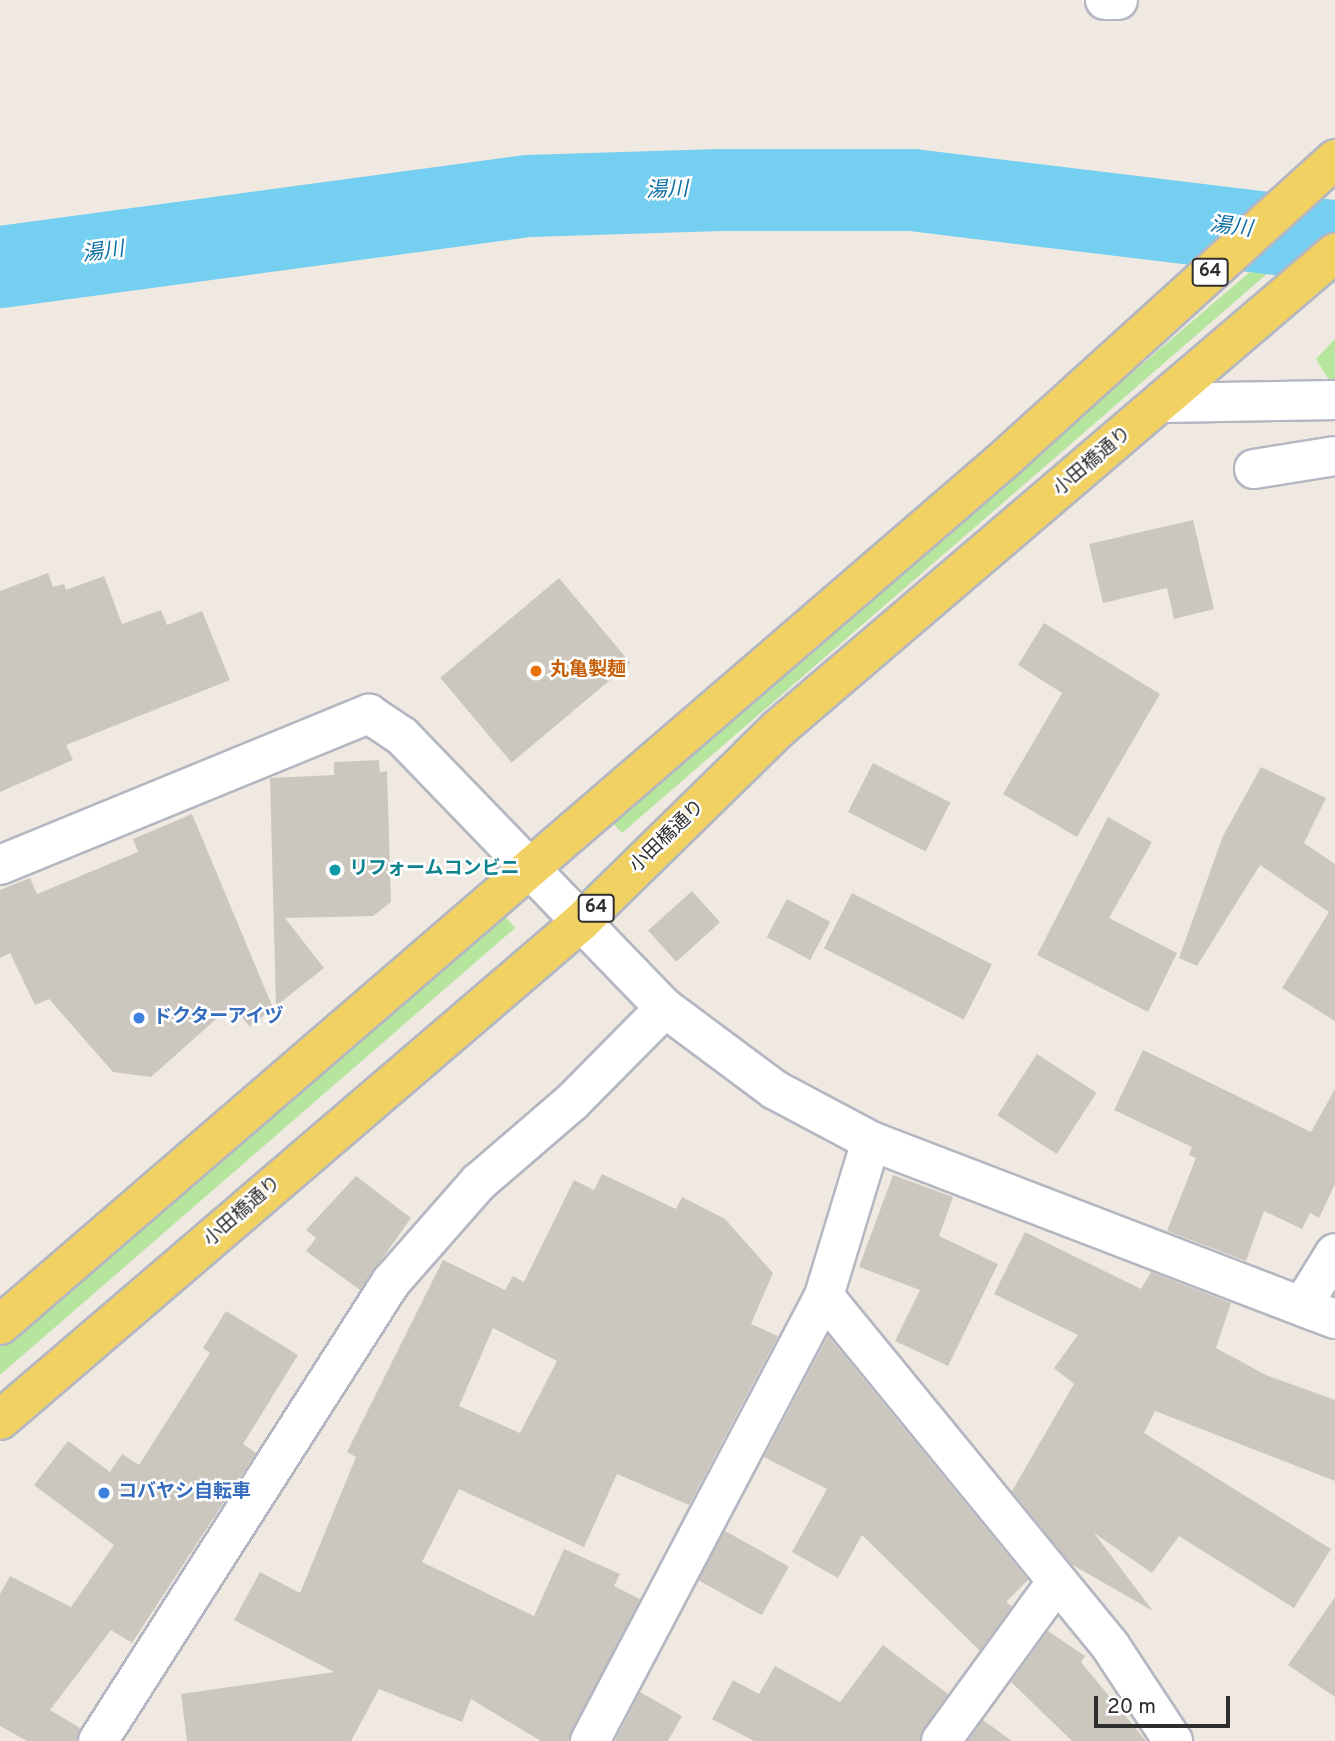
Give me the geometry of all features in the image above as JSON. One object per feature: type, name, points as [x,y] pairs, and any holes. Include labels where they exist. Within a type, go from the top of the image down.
[{"type":"main road","name":"64","points":[[0,1325],[1086,385],[1335,159]]},
{"type":"main road","name":"小田橋通り","points":[[0,1420],[581,922],[778,729],[1335,253]]},
{"type":"street","points":[[1105,0],[1117,0]]},
{"type":"street","points":[[1172,395],[1335,400]]},
{"type":"street","points":[[1254,469],[1335,456]]},
{"type":"street","points":[[2,856],[369,714],[401,736],[665,1008],[775,1090],[872,1141],[1318,1312],[1335,1253]]},
{"type":"street","points":[[98,1741],[391,1282],[479,1182],[572,1102],[665,1008]]},
{"type":"street","points":[[590,1741],[824,1296],[872,1141]]},
{"type":"street","points":[[824,1296],[956,1451],[1056,1583],[1111,1647],[1173,1741]]},
{"type":"street","points":[[941,1741],[1056,1583]]},
{"type":"green space","points":[[1335,199],[1335,215],[622,833],[610,820]]},
{"type":"green space","points":[[1335,339],[1335,380],[1329,380],[1316,359]]},
{"type":"green space","points":[[503,914],[515,928],[0,1375],[0,1347]]},
{"type":"building","points":[[1193,520],[1214,609],[1174,619],[1167,588],[1103,603],[1089,544]]},
{"type":"building","points":[[48,573],[53,587],[64,584],[66,590],[104,576],[122,624],[161,610],[167,625],[202,611],[230,680],[66,745],[73,760],[0,792],[0,591]]},
{"type":"building","name":"丸亀製麺","points":[[559,578],[630,663],[512,763],[440,678]]},
{"type":"building","points":[[1044,623],[1160,694],[1077,837],[1003,794],[1062,693],[1018,665]]},
{"type":"building","name":"リフォームコンビニ","points":[[379,760],[380,772],[387,771],[391,902],[373,916],[285,918],[324,968],[276,1006],[270,778],[334,775],[334,762]]},
{"type":"building","points":[[873,763],[951,802],[926,852],[848,812]]},
{"type":"building","points":[[1261,767],[1326,798],[1304,843],[1335,864],[1335,1021],[1282,988],[1329,912],[1260,865],[1197,966],[1179,958],[1223,836]]},
{"type":"building","points":[[192,814],[273,1008],[250,1027],[232,1005],[151,1077],[113,1072],[49,999],[35,1005],[10,953],[0,958],[0,890],[30,878],[37,894],[138,852],[133,839]]},
{"type":"building","points":[[1108,817],[1152,842],[1109,918],[1177,953],[1148,1012],[1037,955]]},
{"type":"building","points":[[692,891],[720,922],[676,962],[648,930]]},
{"type":"building","points":[[852,893],[992,964],[964,1020],[824,948]]},
{"type":"building","points":[[787,899],[830,922],[810,960],[767,937]]},
{"type":"building","points":[[1143,1050],[1311,1132],[1335,1089],[1335,1184],[1319,1218],[1310,1213],[1302,1229],[1264,1211],[1246,1261],[1167,1231],[1196,1158],[1189,1155],[1192,1147],[1114,1110]]},
{"type":"building","points":[[1037,1054],[1097,1093],[1057,1154],[997,1115]]},
{"type":"building","points":[[602,1174],[676,1209],[682,1197],[725,1219],[773,1273],[751,1324],[778,1336],[689,1505],[617,1474],[584,1547],[459,1489],[422,1562],[534,1616],[564,1549],[620,1574],[614,1586],[640,1599],[568,1741],[541,1741],[471,1699],[462,1722],[379,1689],[351,1741],[187,1741],[181,1694],[334,1672],[234,1620],[260,1572],[300,1593],[356,1457],[347,1452],[443,1260],[505,1290],[513,1276],[524,1282],[574,1180],[594,1190]],"holes":[[[493,1328],[557,1361],[520,1433],[459,1406]]]},
{"type":"building","points":[[893,1175],[953,1197],[939,1236],[998,1264],[948,1366],[895,1341],[920,1290],[859,1267]]},
{"type":"building","points":[[356,1176],[411,1218],[360,1290],[306,1251],[316,1238],[306,1230]]},
{"type":"building","points":[[1025,1232],[1141,1289],[1151,1272],[1231,1303],[1216,1348],[1266,1375],[1335,1400],[1335,1481],[1155,1411],[1144,1433],[1331,1549],[1294,1608],[1179,1536],[1152,1573],[1094,1533],[1153,1611],[1071,1564],[1012,1491],[1074,1384],[1054,1368],[1078,1335],[994,1294]]},
{"type":"building","points":[[226,1311],[298,1355],[243,1444],[256,1453],[132,1643],[111,1630],[50,1710],[80,1728],[76,1741],[27,1741],[0,1726],[0,1594],[10,1576],[71,1607],[114,1545],[34,1485],[68,1441],[110,1472],[122,1454],[139,1465],[210,1353],[203,1348]]},
{"type":"building","points":[[828,1336],[1028,1580],[1006,1602],[1012,1606],[980,1651],[862,1535],[838,1578],[792,1552],[827,1489],[764,1457]]},
{"type":"building","points":[[725,1531],[789,1566],[762,1615],[698,1580]]},
{"type":"building","points":[[1335,1597],[1335,1697],[1288,1665]]},
{"type":"building","points":[[1048,1631],[1085,1656],[1081,1662],[1146,1741],[1072,1741],[1011,1682]]},
{"type":"building","points":[[883,1645],[948,1694],[920,1741],[754,1741],[712,1719],[733,1680],[759,1694],[775,1666],[840,1702]]},
{"type":"building","points":[[640,1692],[682,1716],[668,1741],[615,1741]]},
{"type":"building","points":[[983,1720],[1012,1741],[968,1741]]},
{"type":"waterway","name":"湯川","points":[[0,267],[528,196],[720,190],[912,190],[1335,241]]},
{"type":"place","name":"丸亀製麺","points":[[536,671]]},
{"type":"place","name":"リフォームコンビニ","points":[[335,870]]},
{"type":"place","name":"ドクターアイヅ","points":[[139,1018]]},
{"type":"place","name":"コバヤシ自転車","points":[[104,1493]]}]
